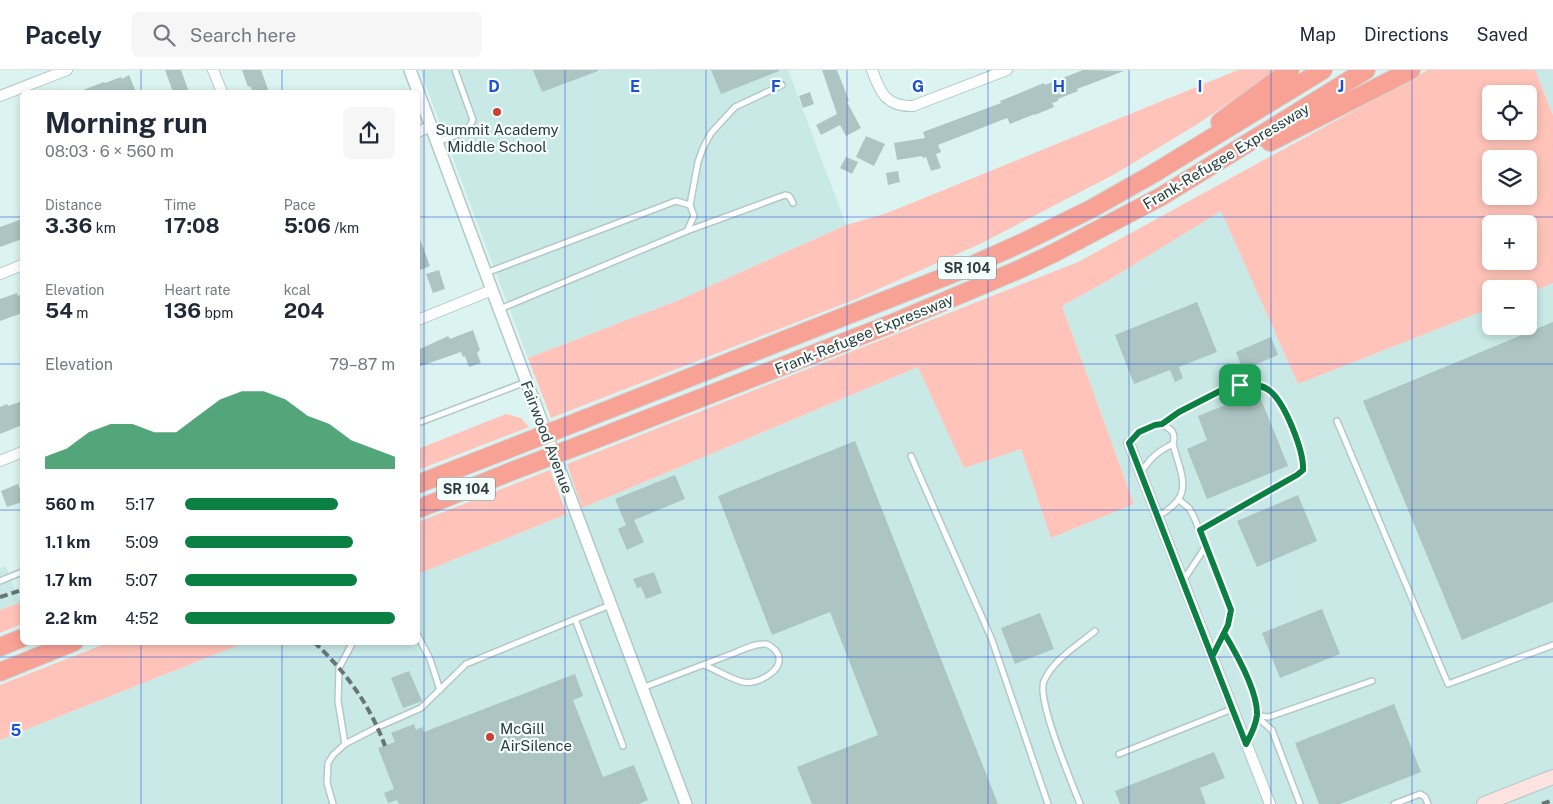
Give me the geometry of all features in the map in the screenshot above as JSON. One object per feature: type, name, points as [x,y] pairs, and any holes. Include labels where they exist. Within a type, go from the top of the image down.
[{"type":"highway","points":[[1151,175],[1290,70]]},
{"type":"highway","name":"Frank-Refugee Expressway","points":[[420,483],[957,272],[1092,209],[1323,70]]},
{"type":"highway","name":"Frank-Refugee Expressway","points":[[420,508],[958,296],[1054,253],[1162,196],[1366,70]]},
{"type":"highway","points":[[1162,196],[1411,70]]},
{"type":"highway","points":[[0,647],[20,639]]},
{"type":"highway","points":[[0,672],[67,645]]},
{"type":"main road","points":[[1484,804],[1553,777]]},
{"type":"street","points":[[0,96],[67,70]]},
{"type":"street","points":[[213,70],[221,90]]},
{"type":"street","name":"Fairwood Avenue","points":[[410,70],[418,90]]},
{"type":"street","points":[[872,70],[882,94],[891,102],[902,107],[913,106],[1007,70]]},
{"type":"street","name":"Fairwood Avenue","points":[[420,97],[686,804]]},
{"type":"street","points":[[420,131],[431,126]]},
{"type":"street","points":[[0,274],[20,267]]},
{"type":"street","points":[[420,319],[492,290]]},
{"type":"street","points":[[1129,443],[1270,804]]},
{"type":"street","points":[[0,461],[20,453]]},
{"type":"lane","points":[[437,142],[463,132],[470,127],[473,120],[455,70]]},
{"type":"lane","points":[[686,231],[694,216],[690,206],[698,162],[711,134],[734,107],[782,85]]},
{"type":"lane","points":[[499,310],[686,231],[785,195],[789,196],[793,204]]},
{"type":"lane","points":[[485,273],[676,201],[690,206]]},
{"type":"lane","points":[[420,422],[526,382]]},
{"type":"lane","points":[[1129,443],[1139,432],[1162,424],[1179,412],[1220,391],[1250,384],[1258,385],[1270,391],[1279,401],[1292,428],[1304,461],[1303,470],[1271,491],[1200,530]]},
{"type":"lane","points":[[1337,421],[1448,684],[1553,645]]},
{"type":"lane","points":[[1157,516],[1168,510],[1178,500],[1182,494],[1183,481],[1173,444],[1175,437],[1162,424]]},
{"type":"lane","points":[[1140,473],[1149,459],[1162,449],[1173,444]]},
{"type":"lane","points":[[911,456],[992,640],[1048,804]]},
{"type":"lane","points":[[1178,500],[1189,508],[1200,530],[1231,610],[1228,625],[1212,657]]},
{"type":"lane","points":[[1183,582],[1206,546]]},
{"type":"lane","points":[[0,581],[20,573]]},
{"type":"lane","points":[[333,804],[327,783],[328,763],[333,755],[345,744],[378,726],[421,708],[466,664],[610,604]]},
{"type":"lane","points":[[575,619],[623,746]]},
{"type":"lane","points":[[1080,804],[1044,704],[1042,689],[1050,670],[1095,631]]},
{"type":"lane","points":[[1224,633],[1252,689],[1256,705],[1257,716],[1254,729],[1246,744]]},
{"type":"lane","points":[[420,640],[430,658],[440,690]]},
{"type":"lane","points":[[642,688],[752,647],[764,644],[770,646],[778,653],[779,662],[774,672],[761,679],[744,683],[704,665]]},
{"type":"lane","points":[[345,744],[338,701],[339,668],[351,645]]},
{"type":"lane","points":[[1257,716],[1269,717],[1372,681]]},
{"type":"lane","points":[[1119,754],[1232,709]]},
{"type":"lane","points":[[1257,716],[1272,730],[1300,804]]},
{"type":"lane","points":[[1394,804],[1420,794],[1424,795],[1428,804]]},
{"type":"shaded area","points":[[420,70],[788,70],[846,225],[679,300],[528,358]]},
{"type":"shaded area","points":[[1238,70],[1279,70],[1196,125],[1115,174],[980,244],[856,299],[551,418],[528,358],[679,300],[846,225],[907,205]]},
{"type":"shaded area","points":[[1428,70],[1535,70],[1553,115],[1553,283],[1537,290],[1537,280],[1482,280],[1482,312],[1298,384],[1221,211],[1109,280],[1062,306],[1134,504],[1051,538],[1021,449],[964,468],[918,367],[582,508],[567,464],[1078,262]]},
{"type":"shaded area","points":[[1535,70],[1553,70],[1553,115]]},
{"type":"shaded area","points":[[1221,210],[1298,384],[1482,312],[1482,335],[1537,335],[1537,290],[1553,283],[1553,804],[0,804],[0,740],[239,645],[420,645],[420,573],[582,508],[918,367],[964,467],[1021,449],[1051,538],[1134,504],[1062,306],[1109,280]]},
{"type":"shaded area","points":[[506,414],[521,418],[529,427],[420,469],[420,448]]},
{"type":"shaded area","points":[[550,470],[567,514],[420,573],[420,521]]},
{"type":"shaded area","points":[[6,566],[20,603],[0,610],[0,568]]},
{"type":"shaded area","points":[[20,603],[20,625],[0,633],[0,610]]},
{"type":"shaded area","points":[[102,645],[239,645],[0,740],[0,685]]},
{"type":"building","points":[[165,70],[181,70],[188,90],[172,90]]},
{"type":"building","points":[[242,70],[261,70],[268,90],[252,90],[250,86],[248,87]]},
{"type":"building","points":[[533,70],[598,70],[598,71],[542,92]]},
{"type":"building","points":[[711,70],[779,70],[779,71],[721,94]]},
{"type":"building","points":[[822,70],[837,70],[849,101],[847,102],[861,128],[846,136],[840,125],[821,135],[816,125],[837,114]]},
{"type":"building","points":[[1083,70],[1124,71],[1077,89],[1078,91],[1052,103],[1054,107],[1035,115],[1010,124],[1007,118],[938,145],[941,152],[936,154],[941,168],[931,171],[926,157],[923,158],[922,156],[897,160],[894,143],[925,138],[923,132],[1001,103],[1000,101],[1044,83],[1045,85]]},
{"type":"building","points":[[129,75],[135,90],[83,90],[121,77],[122,79]]},
{"type":"building","points":[[810,92],[814,104],[803,108],[799,96]]},
{"type":"building","points":[[866,136],[885,144],[874,166],[856,157]]},
{"type":"building","points":[[846,157],[858,162],[852,174],[840,168]]},
{"type":"building","points":[[898,171],[900,182],[888,185],[886,173]]},
{"type":"building","points":[[20,220],[20,240],[0,247],[0,227]]},
{"type":"building","points":[[420,239],[430,266],[420,270]]},
{"type":"building","points":[[439,270],[445,289],[433,293],[426,274]]},
{"type":"building","points":[[17,293],[18,296],[20,295],[20,314],[0,321],[0,299]]},
{"type":"building","points":[[1197,302],[1217,352],[1179,367],[1183,378],[1175,382],[1170,370],[1134,384],[1115,335]]},
{"type":"building","points":[[1553,322],[1553,602],[1462,640],[1363,401],[1522,335],[1537,335],[1537,329]]},
{"type":"building","points":[[473,330],[480,350],[477,353],[481,363],[469,367],[465,356],[463,357],[461,352],[420,366],[420,349],[448,336],[450,339]]},
{"type":"building","points":[[1271,337],[1278,355],[1243,370],[1236,352]]},
{"type":"building","points":[[1258,392],[1288,466],[1207,499],[1187,449],[1207,440],[1198,416]]},
{"type":"building","points":[[20,402],[20,426],[0,434],[0,407],[7,404],[8,406]]},
{"type":"building","points":[[855,441],[998,804],[812,804],[797,767],[878,735],[830,612],[772,635],[718,496]]},
{"type":"building","points":[[675,475],[685,499],[634,520],[644,542],[627,550],[618,529],[626,525],[615,499]]},
{"type":"building","points":[[18,484],[20,503],[7,507],[1,491]]},
{"type":"building","points":[[1298,495],[1317,541],[1257,567],[1237,521]]},
{"type":"building","points":[[654,572],[662,593],[646,599],[641,587],[637,588],[633,579]]},
{"type":"building","points":[[1322,609],[1340,654],[1280,678],[1262,633]]},
{"type":"building","points":[[1040,613],[1054,649],[1015,664],[1001,628]]},
{"type":"building","points":[[409,671],[422,701],[403,708],[391,678]]},
{"type":"building","name":"McGill AirSilence","points":[[575,674],[583,696],[573,700],[603,777],[634,765],[648,800],[639,804],[399,804],[397,800],[388,803],[384,793],[394,789],[378,748],[395,742],[391,733],[414,724],[416,730],[422,727],[424,732]]},
{"type":"building","points":[[1394,704],[1421,772],[1340,804],[1319,804],[1295,743]]},
{"type":"building","points":[[1214,752],[1225,778],[1200,788],[1206,804],[1120,804],[1115,791]]},
{"type":"railway","points":[[0,597],[20,591]]},
{"type":"railway","points":[[317,645],[347,677],[356,690],[372,717],[385,746]]},
{"type":"railway","points":[[1542,804],[1553,800]]},
{"type":"place","name":"Summit Academy Middle School","points":[[497,112]]},
{"type":"place","name":"McGill AirSilence","points":[[490,737]]},
{"type":"route","points":[[1240,385],[1220,391],[1179,412],[1162,424],[1139,432],[1129,443],[1212,657],[1224,633],[1230,643],[1252,689],[1257,716],[1254,729],[1246,744],[1212,657],[1228,625],[1231,610],[1200,530],[1297,475],[1303,470],[1304,461],[1289,419],[1279,401],[1270,391],[1258,385],[1240,385]]}]
